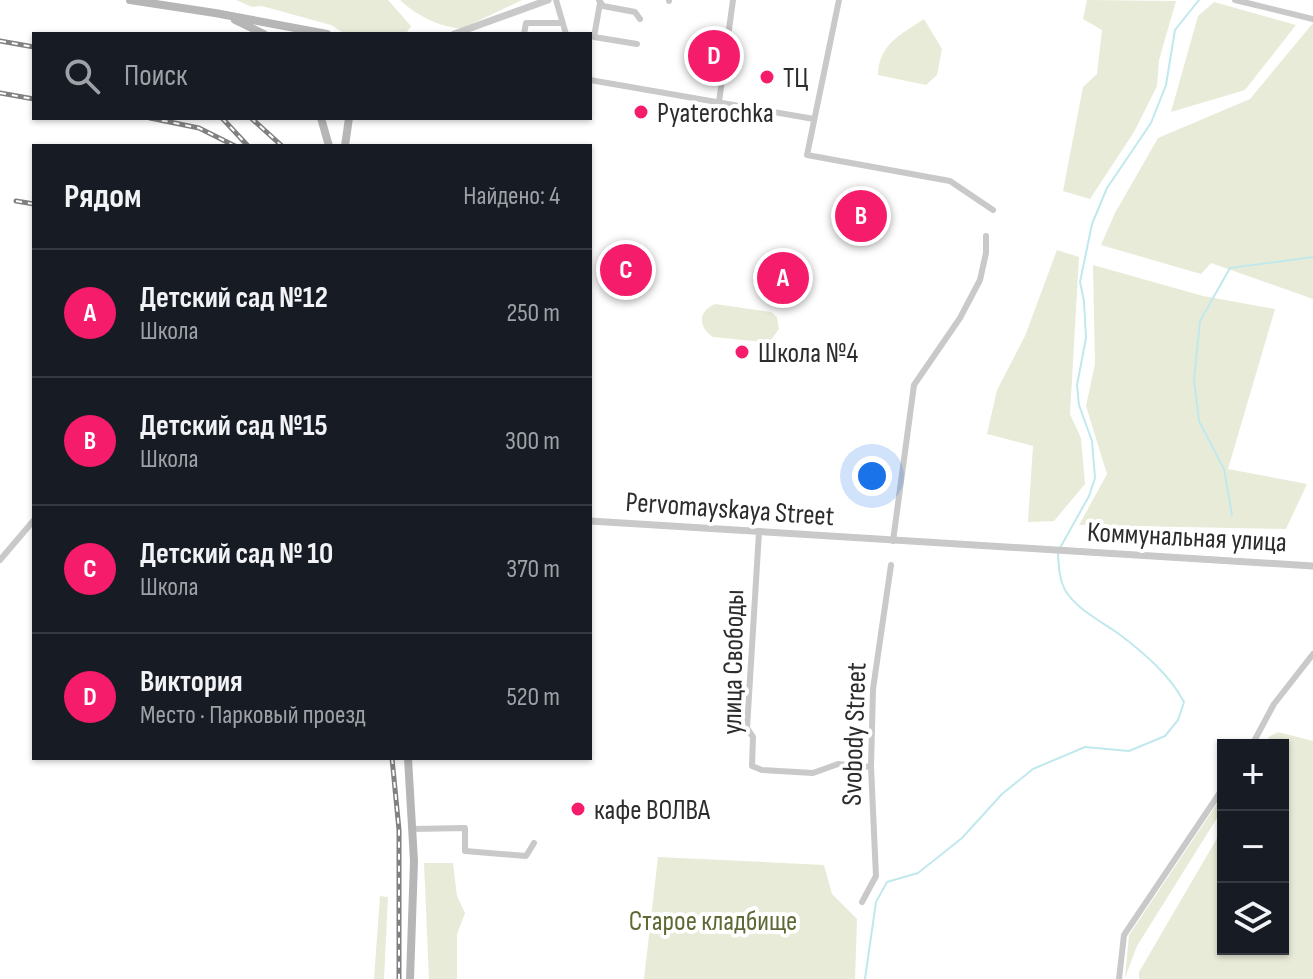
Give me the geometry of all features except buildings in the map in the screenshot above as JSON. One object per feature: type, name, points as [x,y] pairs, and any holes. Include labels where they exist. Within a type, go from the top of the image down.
[{"type":"main road","points":[[130,0],[173,4],[316,32]]},
{"type":"main road","points":[[215,13],[259,32]]},
{"type":"main road","points":[[322,120],[328,144]]},
{"type":"main road","points":[[345,144],[349,120]]},
{"type":"main road","points":[[408,760],[414,898],[410,979]]},
{"type":"street","points":[[460,32],[548,0]]},
{"type":"street","points":[[556,0],[565,32]]},
{"type":"street","points":[[719,102],[733,0]]},
{"type":"street","points":[[839,0],[807,155],[950,181],[993,210]]},
{"type":"street","points":[[1235,0],[1313,19]]},
{"type":"street","points":[[637,44],[594,37],[600,2],[635,12],[640,19]]},
{"type":"street","points":[[524,32],[526,23],[561,23]]},
{"type":"street","points":[[592,80],[814,119]]},
{"type":"street","points":[[893,541],[914,385],[960,318],[980,280],[986,236]]},
{"type":"street","name":"Pervomayskaya Street","points":[[592,521],[1058,550]]},
{"type":"street","points":[[0,560],[32,522]]},
{"type":"street","name":"улица Свободы","points":[[759,532],[747,728],[753,737],[752,766],[762,770],[813,773],[838,764],[871,767]]},
{"type":"street","name":"Коммунальная улица","points":[[1058,550],[1313,566]]},
{"type":"street","name":"Svobody Street","points":[[862,902],[876,876],[871,767],[873,689],[891,565]]},
{"type":"street","points":[[1255,739],[1274,704],[1313,654]]},
{"type":"street","points":[[1119,979],[1124,935],[1217,797]]},
{"type":"street","points":[[413,829],[465,828],[465,851],[526,856],[534,843]]},
{"type":"green space","points":[[236,0],[388,0],[411,26],[407,32],[342,32],[331,25],[262,6],[252,7]]},
{"type":"green space","points":[[400,0],[522,0],[463,28],[455,28],[429,20]]},
{"type":"green space","points":[[1087,0],[1176,1],[1159,60],[1157,86],[1134,132],[1090,199],[1063,191],[1083,87],[1097,74],[1102,30],[1083,19]]},
{"type":"green space","points":[[1214,2],[1296,25],[1245,90],[1171,112],[1198,16]]},
{"type":"green space","points":[[924,19],[942,49],[937,75],[926,85],[878,75],[882,55],[892,41]]},
{"type":"green space","points":[[1313,23],[1313,299],[1211,263],[1201,274],[1101,245],[1115,213],[1158,138],[1250,99]]},
{"type":"green space","points":[[1057,250],[1079,257],[1070,414],[1081,438],[1085,484],[1054,521],[1028,522],[1033,446],[987,434],[997,390],[1025,336]]},
{"type":"green space","points":[[1093,265],[1203,296],[1275,309],[1228,469],[1307,484],[1286,529],[1079,525],[1107,474],[1086,406],[1095,364]]},
{"type":"green space","points":[[715,304],[771,312],[777,317],[779,329],[771,340],[765,342],[713,337],[705,329],[702,319],[705,311]]},
{"type":"green space","points":[[1278,732],[1313,741],[1313,979],[1139,979],[1139,972],[1217,838],[1217,955],[1289,955],[1289,739],[1268,739]]},
{"type":"green space","points":[[1217,804],[1217,818],[1137,946],[1125,978],[1129,935]]},
{"type":"green space","name":"Старое кладбище","points":[[658,857],[824,865],[832,894],[857,919],[855,979],[644,979]]},
{"type":"green space","points":[[424,863],[453,863],[457,896],[465,913],[457,934],[457,979],[429,979]]},
{"type":"green space","points":[[380,896],[388,897],[384,979],[374,979]]},
{"type":"waterway","points":[[1060,548],[1089,496],[1095,478],[1092,441],[1079,405],[1077,385],[1086,338],[1080,282],[1092,224],[1107,188],[1151,123],[1166,85],[1175,30],[1199,0]]},
{"type":"waterway","points":[[1232,515],[1224,469],[1199,421],[1194,380],[1200,321],[1230,268],[1313,257]]},
{"type":"waterway","points":[[865,979],[876,902],[887,882],[918,873],[962,838],[1002,794],[1033,769],[1085,747],[1129,751],[1165,736],[1178,720],[1184,702],[1171,683],[1138,649],[1070,597],[1062,581],[1058,554]]},
{"type":"railway","points":[[0,41],[32,47]]},
{"type":"railway","points":[[0,93],[32,99]]},
{"type":"railway","points":[[160,120],[199,128],[231,144]]},
{"type":"railway","points":[[224,120],[246,144]]},
{"type":"railway","points":[[253,120],[280,144]]},
{"type":"railway","points":[[16,201],[32,204]]},
{"type":"railway","points":[[392,760],[399,830],[399,979]]},
{"type":"place","name":"Виктория","points":[[714,56]]},
{"type":"place","name":"ТЦ","points":[[767,77]]},
{"type":"place","name":"Pyaterochka","points":[[641,112]]},
{"type":"place","name":"Детский сад №15","points":[[861,216]]},
{"type":"place","name":"Детский сад № 10","points":[[626,270]]},
{"type":"place","name":"Детский сад №12","points":[[783,278]]},
{"type":"place","name":"Школа №4","points":[[742,352]]},
{"type":"place","name":"кафе ВОЛВА","points":[[578,809]]}]
